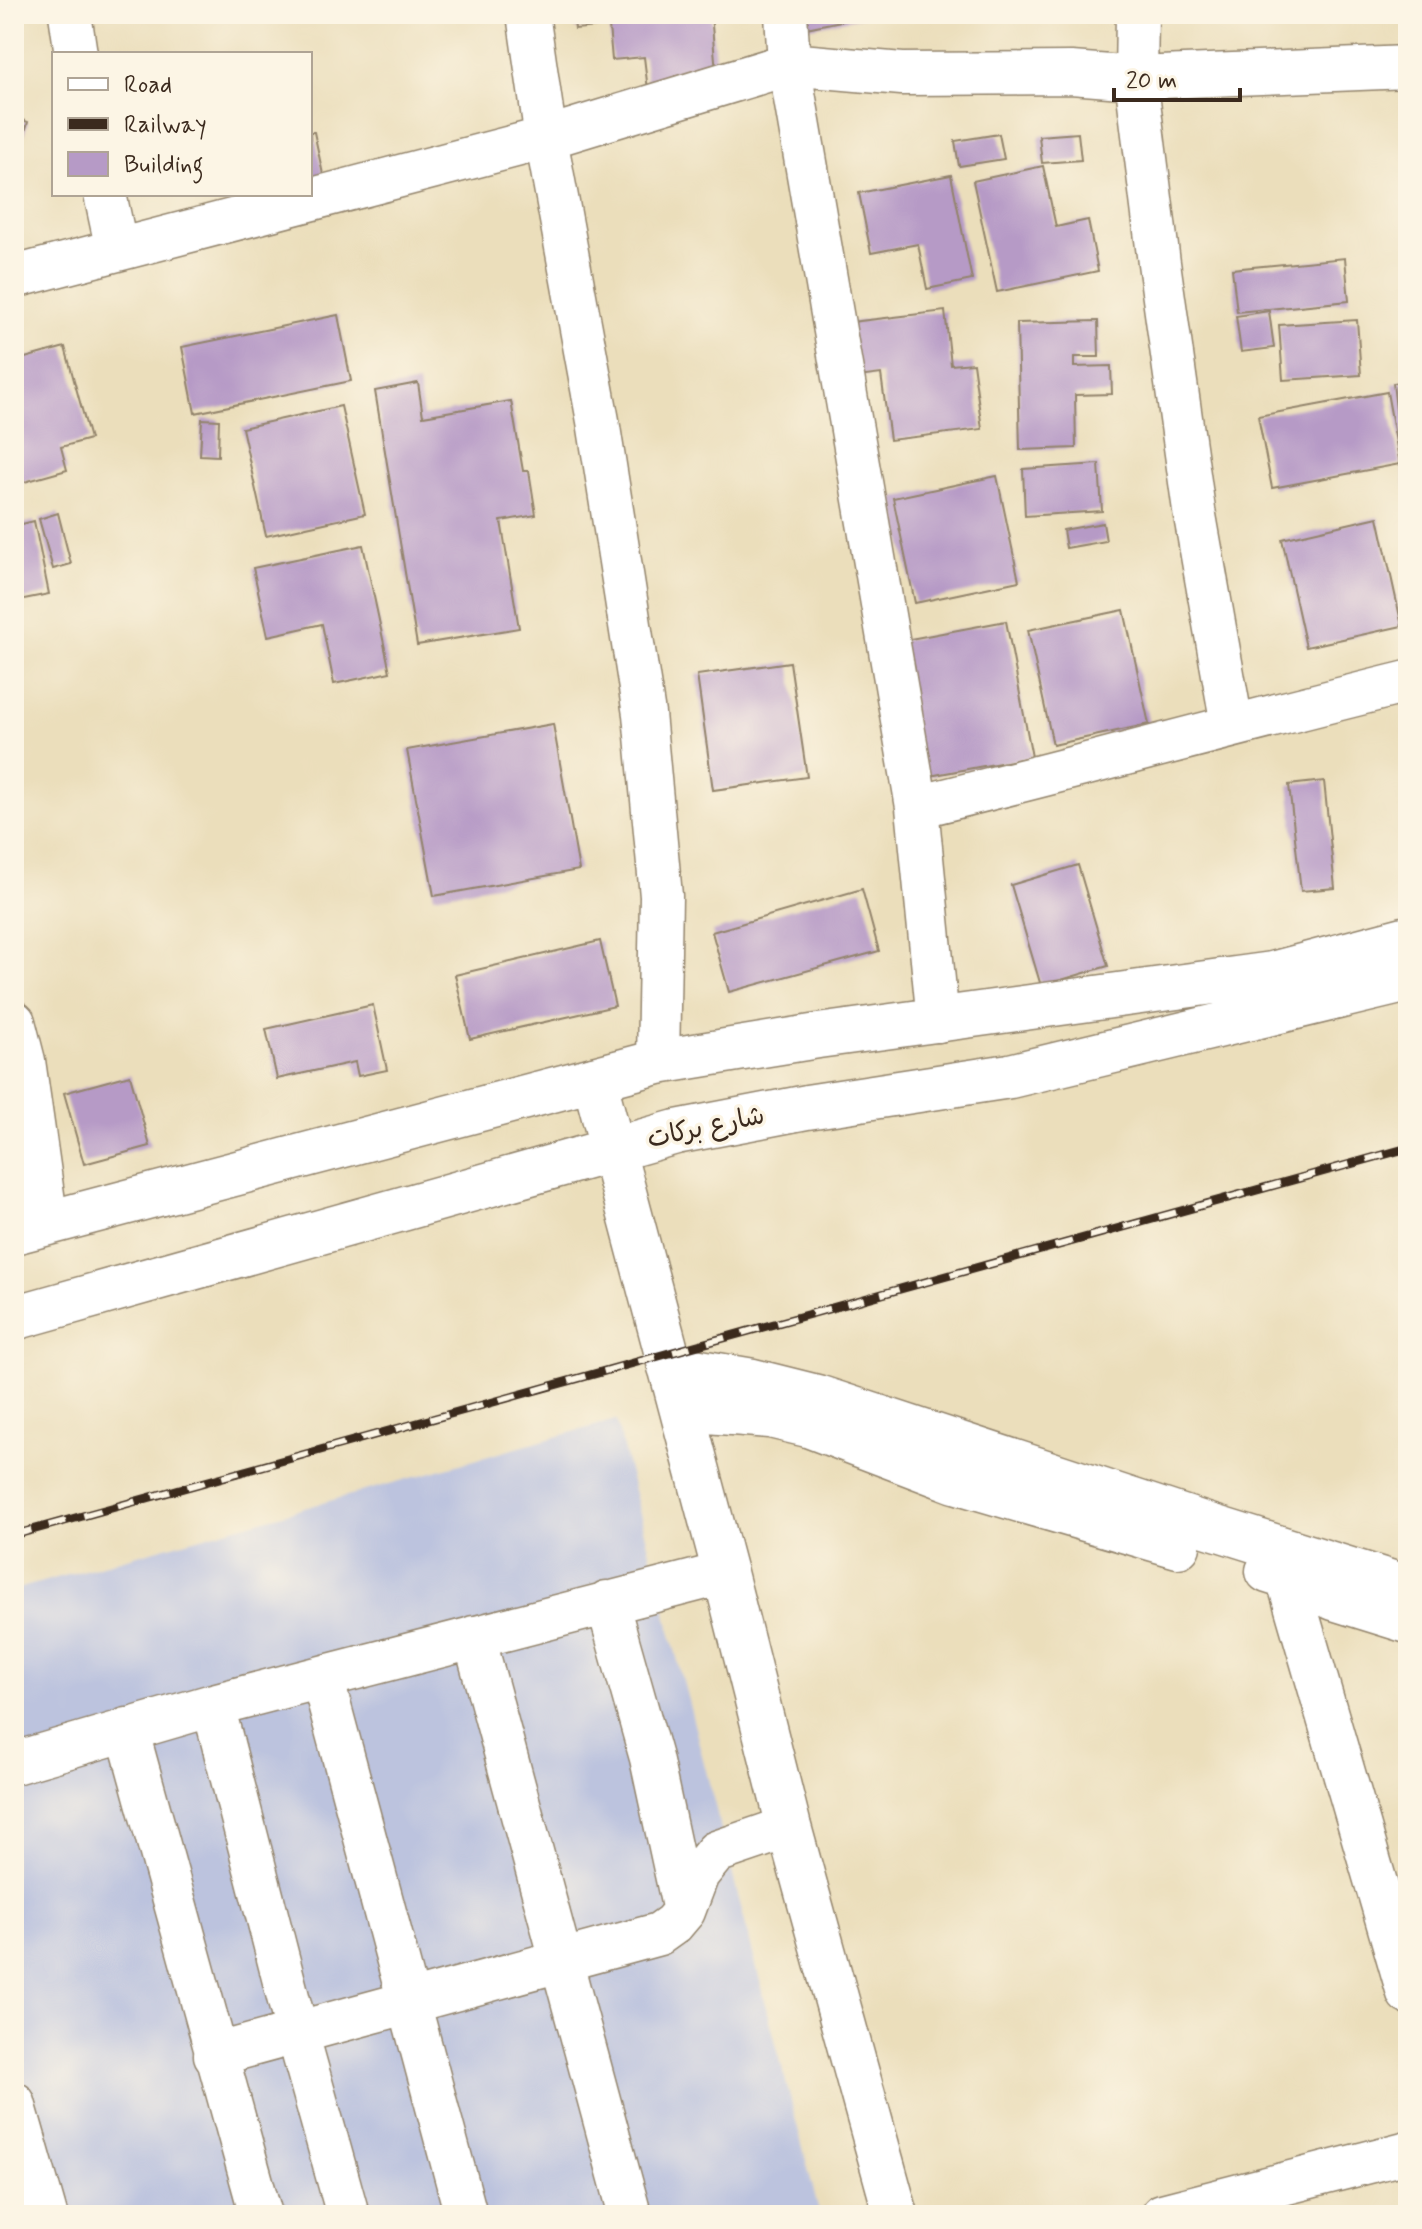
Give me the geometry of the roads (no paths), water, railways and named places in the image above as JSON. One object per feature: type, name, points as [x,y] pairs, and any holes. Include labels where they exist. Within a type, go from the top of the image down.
[{"type":"main road","points":[[30,1228],[658,1062],[818,1036],[1272,974],[1408,938]]},
{"type":"main road","name":"شارع بركات","points":[[14,1318],[676,1132],[807,1107],[1010,1076],[1408,980]]},
{"type":"main road","points":[[594,1079],[789,1827],[896,2215]]},
{"type":"main road","points":[[670,1367],[753,1381],[817,1397],[1408,1588]]},
{"type":"main road","points":[[682,1409],[770,1416],[808,1425],[955,1481],[1287,1577],[1334,1598],[1408,1621]]},
{"type":"street","points":[[70,14],[76,52]]},
{"type":"street","points":[[528,14],[546,138],[598,421],[644,714],[661,896],[658,1062]]},
{"type":"street","points":[[786,14],[789,64],[917,807],[938,1021]]},
{"type":"street","points":[[1137,14],[1136,78],[1194,510],[1232,725]]},
{"type":"street","points":[[14,277],[546,138],[789,64],[902,74],[1071,73],[1136,78],[1408,67]]},
{"type":"street","points":[[105,196],[117,250]]},
{"type":"street","points":[[917,807],[1408,682]]},
{"type":"street","points":[[17,1049],[30,1228]]},
{"type":"street","points":[[14,1763],[213,1705],[725,1573]]},
{"type":"street","points":[[1287,1577],[1408,1993]]},
{"type":"street","points":[[607,1602],[651,1758],[684,1911]]},
{"type":"street","points":[[474,1637],[630,2215]]},
{"type":"street","points":[[322,1677],[466,2215]]},
{"type":"street","points":[[213,1705],[297,2032],[348,2215]]},
{"type":"street","points":[[127,1729],[261,2215]]},
{"type":"street","points":[[215,2055],[659,1934],[684,1911],[698,1874],[716,1852],[789,1827]]},
{"type":"street","points":[[14,2103],[46,2215]]},
{"type":"street","points":[[1162,2215],[1408,2152]]},
{"type":"railway","points":[[14,1535],[1408,1148]]}]
